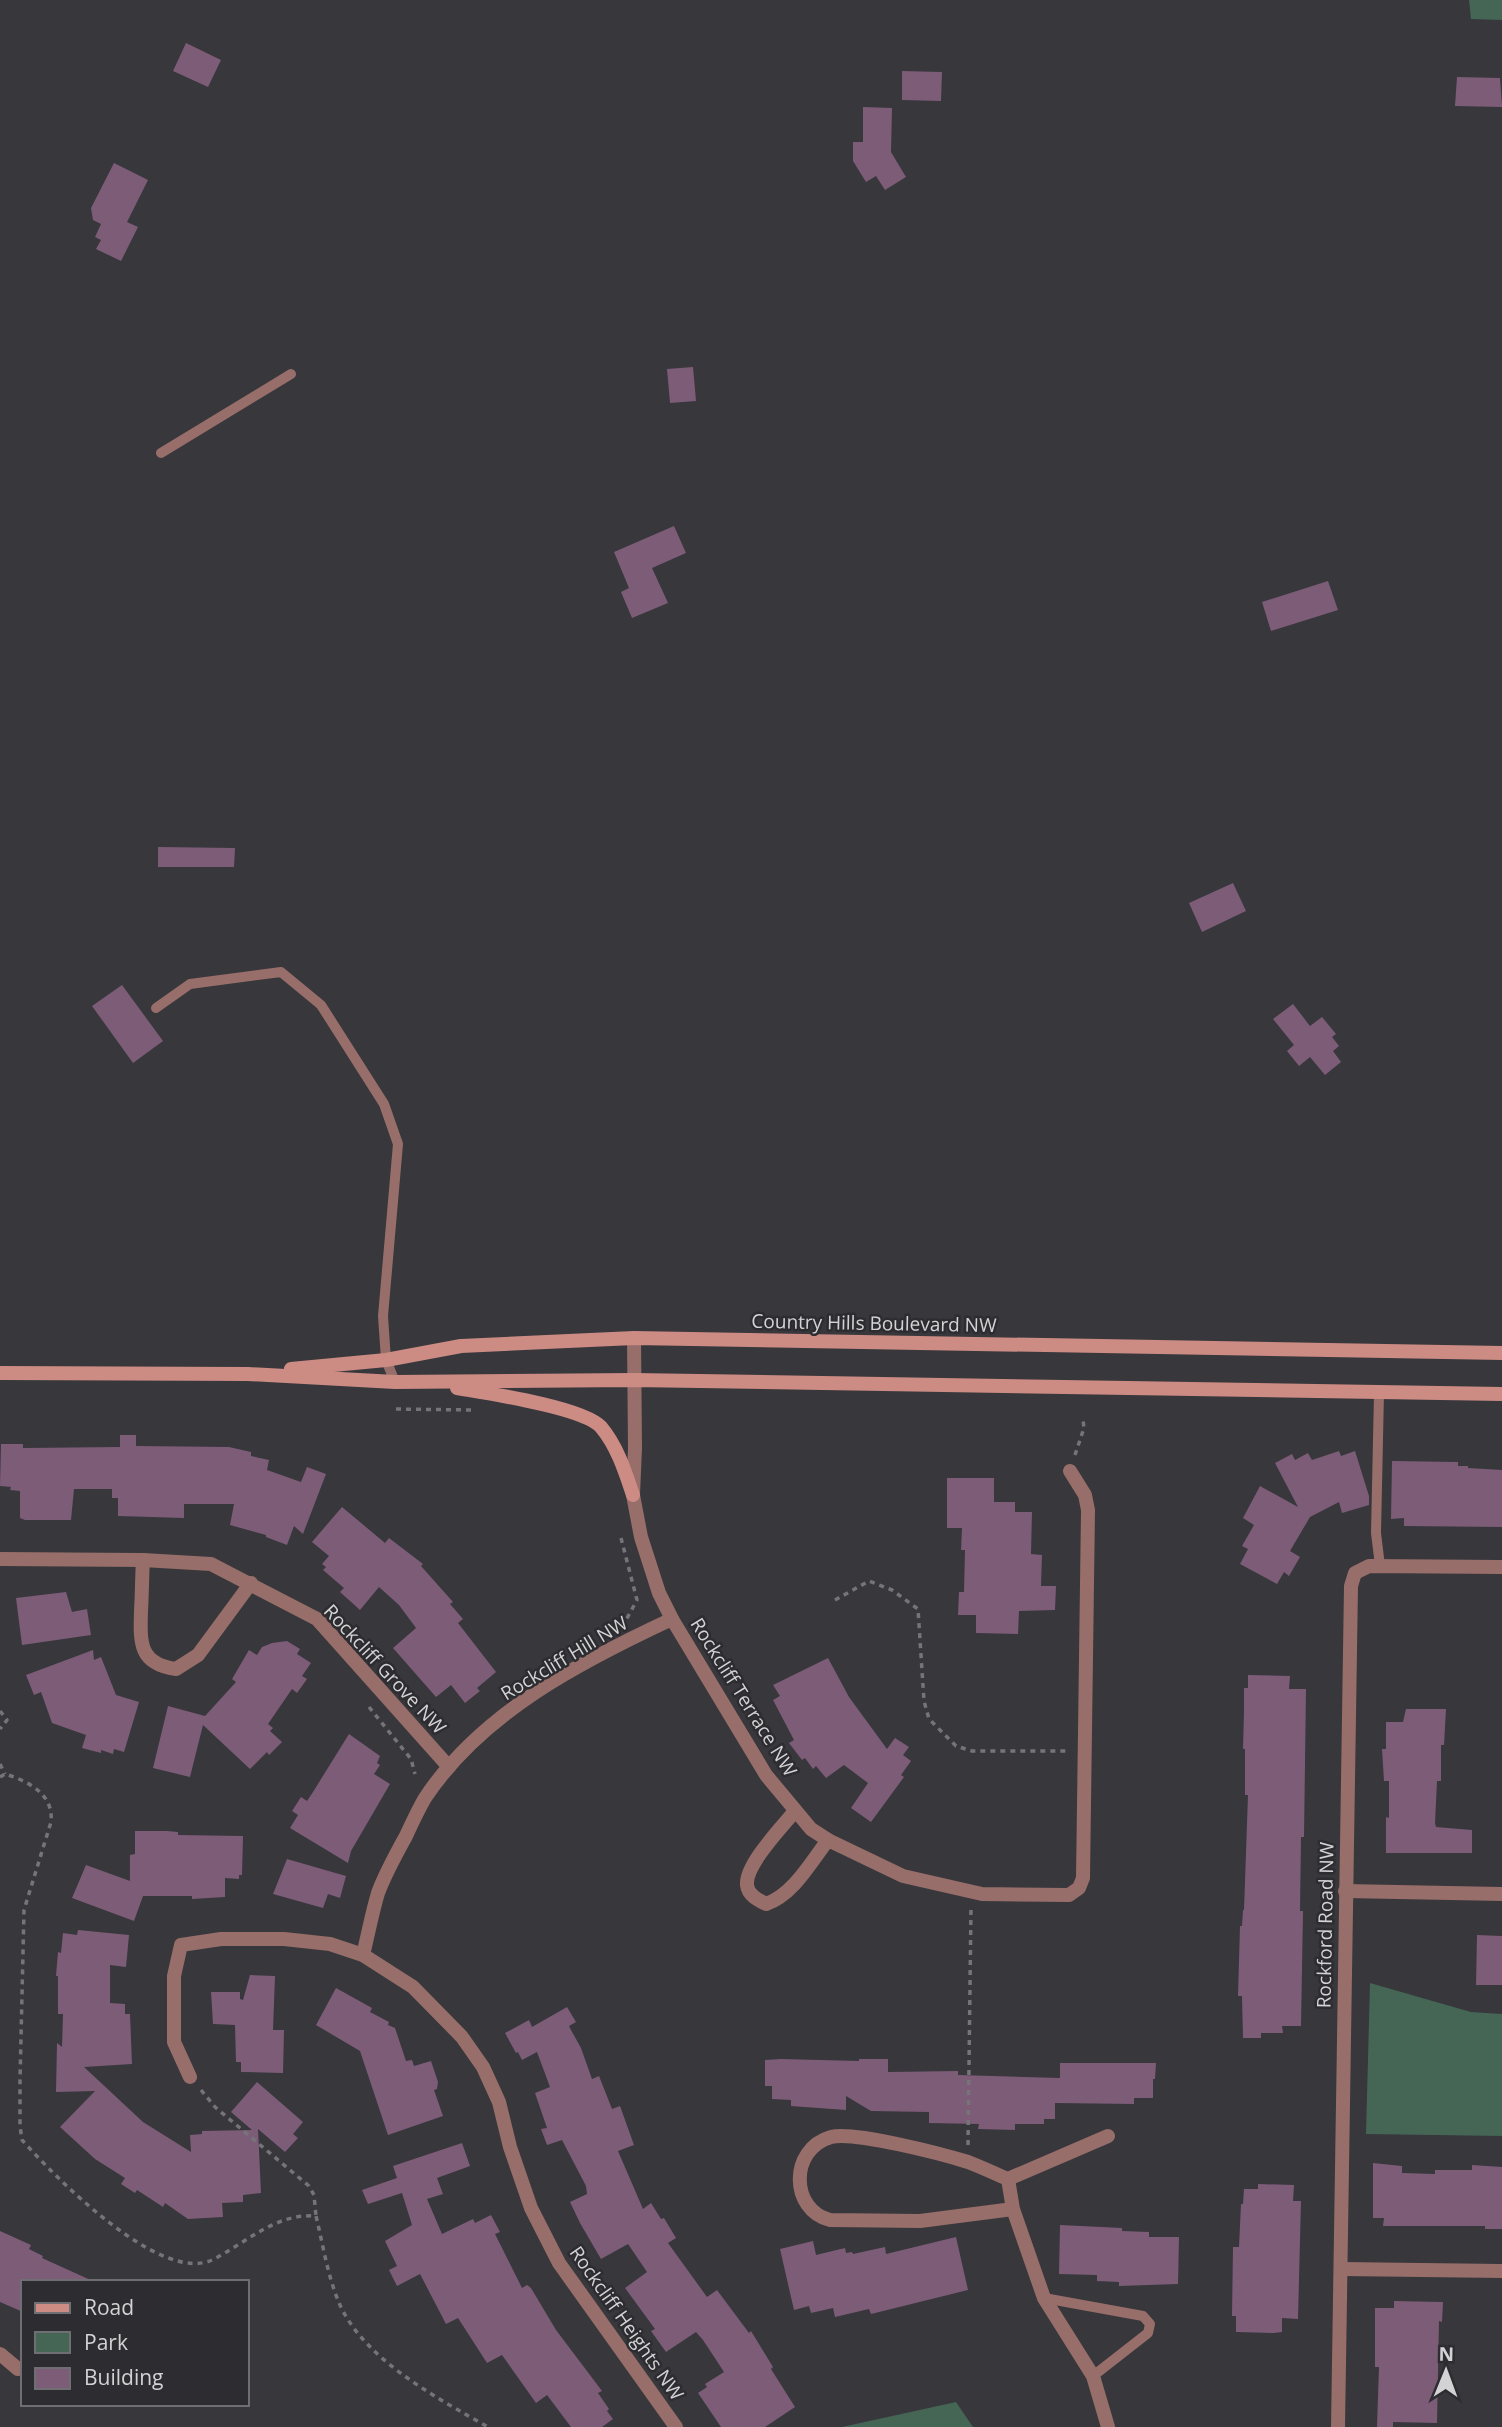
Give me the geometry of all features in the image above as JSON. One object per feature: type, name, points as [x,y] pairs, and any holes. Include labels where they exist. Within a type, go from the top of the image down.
[{"type":"main road","name":"Country Hills Boulevard NW","points":[[248,1374],[386,1360],[461,1346],[634,1338],[1502,1353]]},
{"type":"main road","name":"Country Hills Boulevard NW","points":[[0,1373],[248,1374],[395,1382],[634,1380],[1502,1394]]},
{"type":"main road","points":[[423,1382],[556,1407],[599,1425],[623,1462],[633,1495]]},
{"type":"street","name":"Rockcliff Terrace NW","points":[[634,1338],[633,1495],[641,1537],[659,1593],[766,1774],[795,1811],[811,1829],[828,1840],[903,1876],[982,1894],[1069,1895],[1079,1888],[1083,1878],[1088,1510],[1085,1495],[1070,1471]]},
{"type":"street","name":"Rockcliff Grove NW","points":[[0,1559],[211,1563],[317,1619],[449,1766]]},
{"type":"street","points":[[143,1560],[139,1642],[147,1657],[161,1667],[176,1669],[198,1655],[251,1583]]},
{"type":"street","name":"Rockford Road NW","points":[[1338,2427],[1341,2087],[1351,1586],[1355,1573],[1369,1566],[1502,1567]]},
{"type":"street","name":"Rockcliff Hill NW","points":[[363,1955],[379,1893],[388,1871],[425,1798],[449,1766],[475,1739],[538,1691],[630,1639],[673,1619]]},
{"type":"street","points":[[795,1811],[749,1870],[747,1886],[753,1897],[766,1904],[777,1900],[797,1880],[828,1840]]},
{"type":"street","points":[[1345,1891],[1502,1894]]},
{"type":"street","name":"Rockcliff Heights NW","points":[[190,2077],[174,2042],[174,1976],[181,1945],[221,1939],[284,1939],[330,1944],[363,1955],[413,1987],[462,2037],[483,2067],[499,2102],[510,2147],[531,2208],[559,2263],[676,2427]]},
{"type":"street","points":[[1013,2209],[920,2221],[830,2220],[817,2217],[808,2208],[801,2184],[801,2166],[808,2150],[817,2143],[843,2135],[967,2162],[1008,2179],[1108,2136]]},
{"type":"street","points":[[1008,2179],[1013,2209],[1044,2298],[1093,2376],[1108,2427]]},
{"type":"street","points":[[1341,2269],[1502,2271]]},
{"type":"street","points":[[0,2354],[18,2370]]},
{"type":"lane","points":[[161,453],[290,374]]},
{"type":"lane","points":[[156,1008],[190,984],[281,972],[321,1004],[384,1104],[398,1144],[383,1316],[386,1360],[395,1382]]},
{"type":"lane","points":[[1379,1393],[1376,1533],[1380,1566]]},
{"type":"lane","points":[[1044,2298],[1143,2316],[1149,2320],[1148,2333],[1093,2376]]},
{"type":"path","points":[[396,1409],[480,1410]]},
{"type":"path","points":[[1070,1471],[1084,1428],[1083,1420]]},
{"type":"path","points":[[618,1626],[631,1615],[637,1600],[625,1562],[619,1528]]},
{"type":"path","points":[[835,1600],[869,1581],[892,1590],[918,1609],[924,1701],[929,1719],[956,1746],[972,1751],[1084,1751]]},
{"type":"path","points":[[368,1705],[411,1759],[415,1774]]},
{"type":"path","points":[[0,1711],[7,1720],[0,1729]]},
{"type":"path","points":[[0,1764],[5,1774],[36,1787],[52,1811],[24,1910],[20,2092],[22,2140],[107,2223],[142,2245],[194,2264],[211,2261],[271,2225],[301,2215],[316,2216]]},
{"type":"path","points":[[0,1777],[5,1774]]},
{"type":"path","points":[[967,2162],[971,1892]]},
{"type":"path","points":[[190,2077],[215,2107],[309,2186],[314,2195],[316,2216],[339,2302],[365,2344],[387,2363],[488,2427]]},
{"type":"green space","points":[[1469,0],[1502,0],[1502,20],[1471,19]]},
{"type":"green space","points":[[1370,1983],[1471,2012],[1502,2014],[1502,2136],[1366,2134]]},
{"type":"green space","points":[[956,2402],[973,2427],[842,2427]]},
{"type":"building","points":[[186,43],[221,60],[208,87],[173,71]]},
{"type":"building","points":[[902,71],[942,72],[941,101],[902,100]]},
{"type":"building","points":[[1457,77],[1500,78],[1502,107],[1455,106]]},
{"type":"building","points":[[863,107],[892,108],[891,152],[906,177],[885,190],[876,176],[866,182],[853,161],[853,142],[863,142]]},
{"type":"building","points":[[114,163],[148,180],[127,222],[138,227],[121,261],[96,249],[101,240],[95,237],[101,224],[93,220],[91,208]]},
{"type":"building","points":[[693,367],[696,401],[670,403],[667,369]]},
{"type":"building","points":[[674,526],[686,553],[652,568],[668,603],[632,618],[621,592],[629,588],[614,552]]},
{"type":"building","points":[[1328,581],[1338,610],[1271,631],[1262,602]]},
{"type":"building","points":[[158,847],[235,848],[234,867],[158,867]]},
{"type":"building","points":[[1233,883],[1246,911],[1202,932],[1189,903]]},
{"type":"building","points":[[122,985],[163,1041],[133,1063],[92,1006]]},
{"type":"building","points":[[1293,1004],[1310,1026],[1322,1017],[1336,1034],[1332,1037],[1339,1046],[1333,1051],[1341,1062],[1325,1075],[1310,1057],[1299,1066],[1287,1051],[1294,1045],[1273,1019]]},
{"type":"building","points":[[120,1435],[136,1435],[136,1446],[229,1447],[251,1452],[251,1456],[269,1460],[267,1470],[301,1482],[307,1467],[326,1474],[303,1534],[294,1526],[287,1545],[266,1535],[230,1525],[234,1504],[184,1504],[184,1518],[118,1516],[118,1498],[112,1498],[112,1489],[74,1489],[71,1520],[25,1520],[20,1518],[20,1491],[0,1486],[1,1444],[23,1444],[23,1448],[120,1447]]},
{"type":"building","points":[[1339,1451],[1341,1456],[1355,1451],[1369,1496],[1369,1505],[1342,1513],[1339,1502],[1310,1517],[1290,1551],[1300,1557],[1289,1576],[1284,1572],[1277,1584],[1240,1564],[1248,1549],[1242,1546],[1254,1525],[1243,1518],[1260,1486],[1298,1507],[1275,1463],[1292,1454],[1295,1460],[1308,1453],[1312,1460]]},
{"type":"building","points":[[1392,1461],[1458,1462],[1458,1466],[1468,1468],[1502,1470],[1502,1527],[1404,1526],[1404,1518],[1391,1519]]},
{"type":"building","points":[[947,1478],[994,1478],[994,1502],[1015,1502],[1015,1512],[1032,1512],[1031,1554],[1042,1555],[1041,1586],[1056,1586],[1055,1610],[1019,1611],[1018,1634],[976,1633],[976,1615],[958,1615],[959,1592],[964,1592],[965,1550],[961,1550],[962,1528],[947,1528]]},
{"type":"building","points":[[342,1507],[385,1543],[389,1538],[423,1564],[421,1566],[453,1602],[450,1604],[463,1619],[458,1623],[496,1672],[477,1688],[480,1691],[465,1703],[451,1685],[436,1697],[393,1648],[416,1628],[399,1605],[379,1587],[360,1610],[340,1592],[344,1588],[323,1570],[326,1567],[322,1564],[329,1556],[312,1542]]},
{"type":"building","points":[[66,1592],[72,1612],[87,1609],[91,1635],[22,1645],[16,1598]]},
{"type":"building","points":[[287,1641],[300,1649],[297,1654],[311,1663],[302,1676],[307,1679],[297,1693],[292,1689],[268,1724],[273,1728],[270,1731],[282,1742],[269,1755],[267,1752],[250,1769],[203,1725],[190,1777],[153,1768],[168,1706],[205,1716],[236,1682],[232,1679],[249,1650],[257,1655],[262,1647]]},
{"type":"building","points":[[93,1650],[94,1660],[101,1657],[116,1695],[139,1702],[124,1752],[114,1749],[113,1754],[101,1750],[101,1753],[82,1748],[86,1735],[52,1723],[41,1692],[34,1695],[26,1675]]},
{"type":"building","points":[[828,1658],[849,1697],[887,1749],[895,1738],[909,1747],[903,1755],[911,1761],[901,1775],[904,1777],[871,1822],[851,1808],[868,1783],[844,1765],[826,1778],[816,1766],[813,1769],[805,1758],[802,1760],[789,1743],[794,1740],[773,1700],[780,1696],[773,1685]]},
{"type":"building","points":[[1248,1675],[1290,1676],[1289,1689],[1306,1689],[1304,1837],[1301,1837],[1301,2026],[1282,2026],[1283,2033],[1261,2033],[1261,2038],[1243,2038],[1242,1996],[1238,1996],[1248,1795],[1245,1795],[1243,1749],[1244,1688],[1248,1688]]},
{"type":"building","points":[[1406,1709],[1446,1709],[1435,1823],[1436,1827],[1472,1830],[1472,1853],[1386,1853],[1389,1781],[1384,1781],[1382,1749],[1386,1749],[1386,1722],[1403,1722]]},
{"type":"building","points":[[349,1734],[380,1756],[377,1763],[380,1765],[374,1774],[390,1784],[351,1851],[348,1863],[290,1828],[298,1815],[292,1811],[301,1797],[307,1801]]},
{"type":"building","points":[[135,1831],[243,1836],[242,1875],[239,1875],[239,1879],[225,1878],[225,1897],[192,1899],[192,1896],[143,1896],[134,1921],[72,1898],[86,1865],[130,1881],[130,1855],[135,1854]]},
{"type":"building","points":[[287,1859],[346,1876],[340,1898],[328,1894],[323,1908],[273,1894]]},
{"type":"building","points":[[78,1930],[129,1935],[126,1967],[110,1965],[110,2003],[125,2004],[125,2014],[130,2014],[132,2064],[84,2067],[143,2122],[191,2152],[190,2135],[202,2134],[202,2131],[252,2130],[231,2112],[257,2082],[303,2122],[293,2134],[298,2138],[285,2152],[258,2129],[261,2193],[243,2195],[243,2202],[222,2203],[223,2217],[188,2219],[165,2203],[163,2207],[137,2190],[135,2193],[121,2184],[125,2178],[95,2159],[60,2127],[95,2091],[56,2092],[57,2043],[62,2047],[63,2014],[58,2014],[58,1952],[61,1953],[63,1933],[77,1935]]},
{"type":"building","points":[[1477,1935],[1502,1936],[1502,1985],[1476,1985]]},
{"type":"building","points":[[250,1975],[275,1976],[273,2030],[284,2030],[283,2073],[241,2072],[241,2062],[236,2062],[235,2025],[213,2024],[211,1992],[240,1992],[240,1999],[243,2000]]},
{"type":"building","points":[[336,1988],[372,2008],[370,2012],[395,2028],[406,2061],[412,2060],[414,2066],[431,2061],[438,2082],[437,2089],[434,2090],[443,2116],[388,2135],[360,2051],[316,2025]]},
{"type":"building","points":[[567,2007],[576,2022],[569,2026],[581,2048],[592,2079],[599,2076],[612,2109],[620,2106],[634,2145],[618,2151],[643,2209],[651,2203],[661,2219],[664,2218],[676,2238],[668,2243],[707,2297],[717,2290],[749,2333],[751,2331],[795,2407],[765,2427],[721,2427],[698,2393],[707,2387],[705,2384],[724,2372],[703,2340],[696,2332],[666,2352],[651,2331],[655,2329],[625,2288],[647,2272],[628,2244],[601,2259],[570,2202],[587,2194],[586,2186],[562,2140],[547,2145],[541,2129],[547,2128],[535,2093],[550,2087],[537,2052],[522,2060],[505,2033],[529,2020],[532,2027]]},
{"type":"building","points":[[888,2059],[888,2072],[958,2071],[958,2075],[1060,2078],[1060,2063],[1156,2063],[1153,2098],[1134,2098],[1134,2104],[1055,2103],[1055,2119],[1044,2119],[1044,2124],[1015,2124],[1015,2130],[978,2129],[979,2124],[929,2123],[929,2112],[871,2111],[846,2096],[846,2110],[791,2106],[791,2100],[772,2099],[772,2086],[765,2086],[765,2060]]},
{"type":"building","points":[[462,2143],[470,2166],[437,2178],[443,2194],[427,2199],[442,2234],[473,2219],[475,2223],[491,2215],[500,2232],[495,2234],[522,2288],[527,2285],[531,2288],[556,2330],[602,2391],[598,2393],[613,2419],[602,2427],[571,2427],[547,2395],[536,2403],[502,2355],[487,2363],[458,2318],[446,2324],[420,2274],[397,2286],[389,2270],[397,2266],[385,2241],[412,2225],[402,2193],[368,2204],[362,2190],[397,2178],[393,2166]]},
{"type":"building","points":[[1373,2163],[1402,2166],[1402,2173],[1435,2174],[1435,2170],[1472,2170],[1472,2165],[1502,2167],[1502,2229],[1485,2229],[1485,2226],[1383,2226],[1384,2218],[1373,2218]]},
{"type":"building","points":[[1258,2184],[1294,2185],[1293,2201],[1301,2201],[1298,2319],[1282,2318],[1282,2332],[1236,2332],[1236,2316],[1232,2316],[1233,2247],[1239,2247],[1241,2204],[1244,2189],[1258,2189]]},
{"type":"building","points":[[1060,2225],[1122,2228],[1122,2231],[1149,2232],[1149,2237],[1179,2237],[1178,2284],[1119,2286],[1119,2282],[1097,2281],[1097,2275],[1059,2274]]},
{"type":"building","points":[[0,2231],[31,2245],[29,2249],[43,2256],[42,2258],[91,2280],[21,2280],[21,2311],[0,2302]]},
{"type":"building","points":[[956,2237],[968,2290],[871,2314],[869,2309],[835,2317],[833,2308],[811,2313],[809,2306],[794,2310],[780,2249],[813,2241],[816,2255],[845,2248],[846,2253],[853,2254],[885,2247],[886,2254]]},
{"type":"building","points":[[1394,2301],[1443,2302],[1442,2322],[1439,2321],[1437,2423],[1393,2422],[1393,2427],[1377,2427],[1379,2367],[1375,2367],[1375,2308],[1394,2308]]}]
